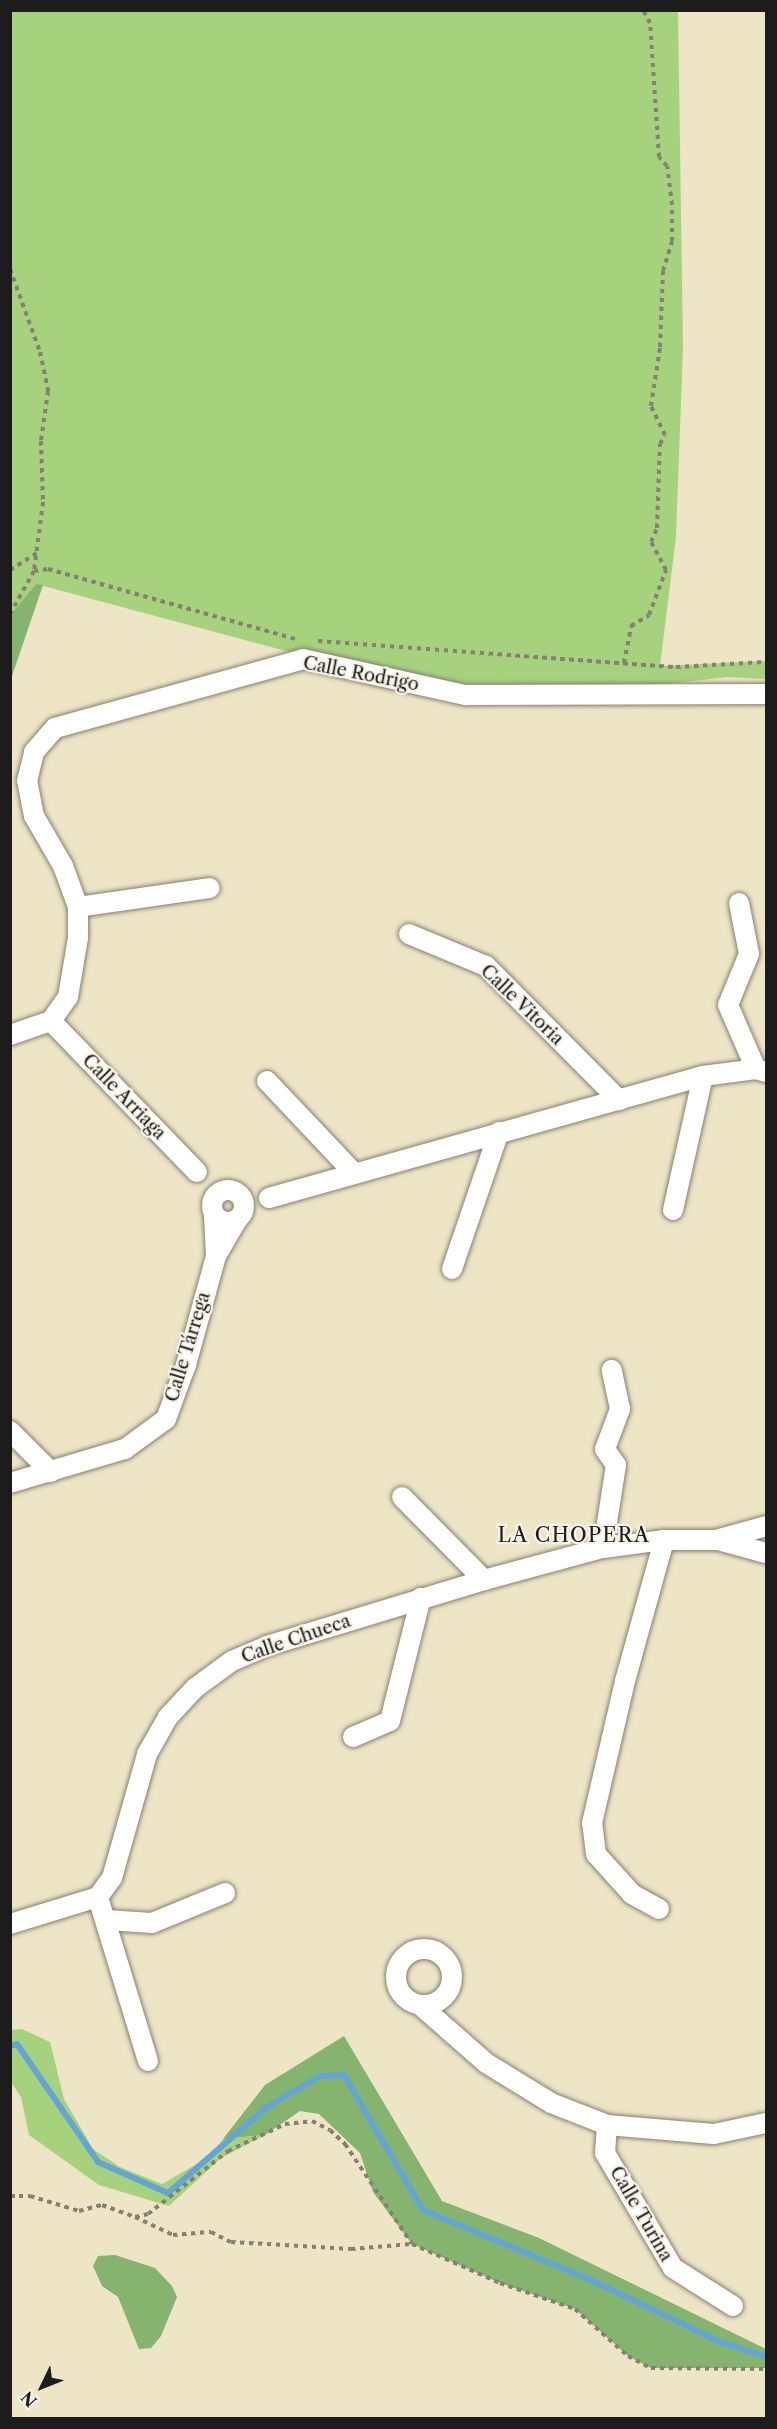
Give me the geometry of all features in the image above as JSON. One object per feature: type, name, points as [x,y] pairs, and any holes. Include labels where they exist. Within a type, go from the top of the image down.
[{"type":"street","name":"Calle Rodrigo","points":[[51,1021],[68,997],[78,938],[78,907],[63,866],[34,816],[27,781],[34,752],[55,728],[303,659],[466,695],[766,694]]},
{"type":"street","points":[[78,907],[210,888]]},
{"type":"street","points":[[269,1198],[232,1191],[217,1194],[213,1210],[224,1222],[239,1218],[269,1198],[353,1172],[704,1076],[761,1071],[728,1005],[749,954],[738,903]]},
{"type":"street","name":"Calle Vitoria","points":[[409,934],[486,966],[619,1100]]},
{"type":"street","points":[[10,1035],[51,1021]]},
{"type":"street","name":"Calle Arriaga","points":[[51,1021],[197,1172],[232,1191]]},
{"type":"street","points":[[673,1210],[704,1076]]},
{"type":"street","points":[[267,1081],[353,1172]]},
{"type":"street","points":[[452,1269],[499,1132]]},
{"type":"street","name":"Calle Arriaga","points":[[197,1172],[213,1210]]},
{"type":"street","points":[[232,1191],[244,1202],[239,1218]]},
{"type":"street","name":"Calle Tárrega","points":[[213,1210],[216,1256]]},
{"type":"street","name":"Calle Tárrega","points":[[10,1483],[125,1449],[166,1419],[186,1365],[216,1256],[239,1218]]},
{"type":"street","points":[[603,1548],[616,1465],[605,1449],[620,1409],[612,1370]]},
{"type":"street","points":[[10,1431],[51,1472]]},
{"type":"street","points":[[402,1497],[484,1580]]},
{"type":"street","name":"Calle Chueca","points":[[716,1540],[766,1526]]},
{"type":"street","points":[[658,1909],[632,1894],[596,1854],[592,1823],[625,1681],[664,1540]]},
{"type":"street","name":"Calle Chueca","points":[[98,1897],[112,1878],[147,1754],[168,1717],[195,1688],[232,1661],[267,1646],[421,1598],[603,1548],[664,1540],[716,1540],[766,1553]]},
{"type":"street","points":[[353,1737],[390,1721],[421,1598]]},
{"type":"street","points":[[106,1920],[152,1923],[225,1893]]},
{"type":"street","points":[[10,1924],[98,1897],[148,2061]]},
{"type":"street","points":[[420,2006],[486,2063],[551,2103],[607,2125],[714,2134],[766,2123]]},
{"type":"street","name":"Calle Turina","points":[[607,2125],[605,2153],[673,2268],[733,2306]]},
{"type":"path","points":[[624,663],[632,626],[649,615],[666,570],[651,542],[657,528],[660,444],[665,435],[651,406],[660,346],[663,271],[672,241],[672,205],[667,166],[659,157],[650,23],[643,10]]},
{"type":"path","points":[[10,269],[40,352],[48,391],[34,572],[10,614]]},
{"type":"path","points":[[10,570],[37,553]]},
{"type":"path","points":[[34,572],[48,570],[284,639],[676,667],[766,662]]},
{"type":"path","points":[[135,2217],[148,2214],[228,2151],[285,2124],[312,2121],[330,2130],[345,2144],[411,2244]]},
{"type":"path","points":[[10,2196],[30,2196],[79,2211],[102,2205],[173,2235],[211,2232],[231,2242],[351,2249],[411,2244],[500,2283],[575,2309],[628,2356],[651,2368],[766,2369]]},
{"type":"green space","points":[[11,11],[678,11],[683,347],[676,537],[660,666],[766,661],[766,679],[727,677],[640,687],[464,684],[286,651],[36,584],[11,614]]},
{"type":"green space","points":[[36,584],[43,585],[11,679],[11,614]]},
{"type":"green space","points":[[22,2029],[50,2042],[64,2099],[93,2149],[120,2167],[162,2184],[209,2157],[223,2139],[265,2135],[221,2158],[169,2206],[99,2185],[29,2135],[21,2097],[11,2082],[10,2030]]},
{"type":"green space","points":[[344,2036],[442,2201],[539,2238],[766,2349],[766,2368],[651,2368],[628,2356],[575,2309],[500,2283],[412,2244],[373,2192],[360,2153],[319,2114],[300,2111],[265,2135],[223,2139],[265,2085]]},
{"type":"green space","points":[[115,2255],[155,2268],[172,2286],[177,2297],[161,2336],[151,2348],[139,2349],[118,2297],[102,2286],[93,2266],[98,2256]]},
{"type":"waterway","points":[[10,2046],[17,2044],[98,2162],[168,2193],[267,2107],[320,2076],[344,2075],[423,2210],[589,2279],[718,2341],[766,2357]]},
{"type":"district","name":"LA CHOPERA","points":[[574,1535]]}]
